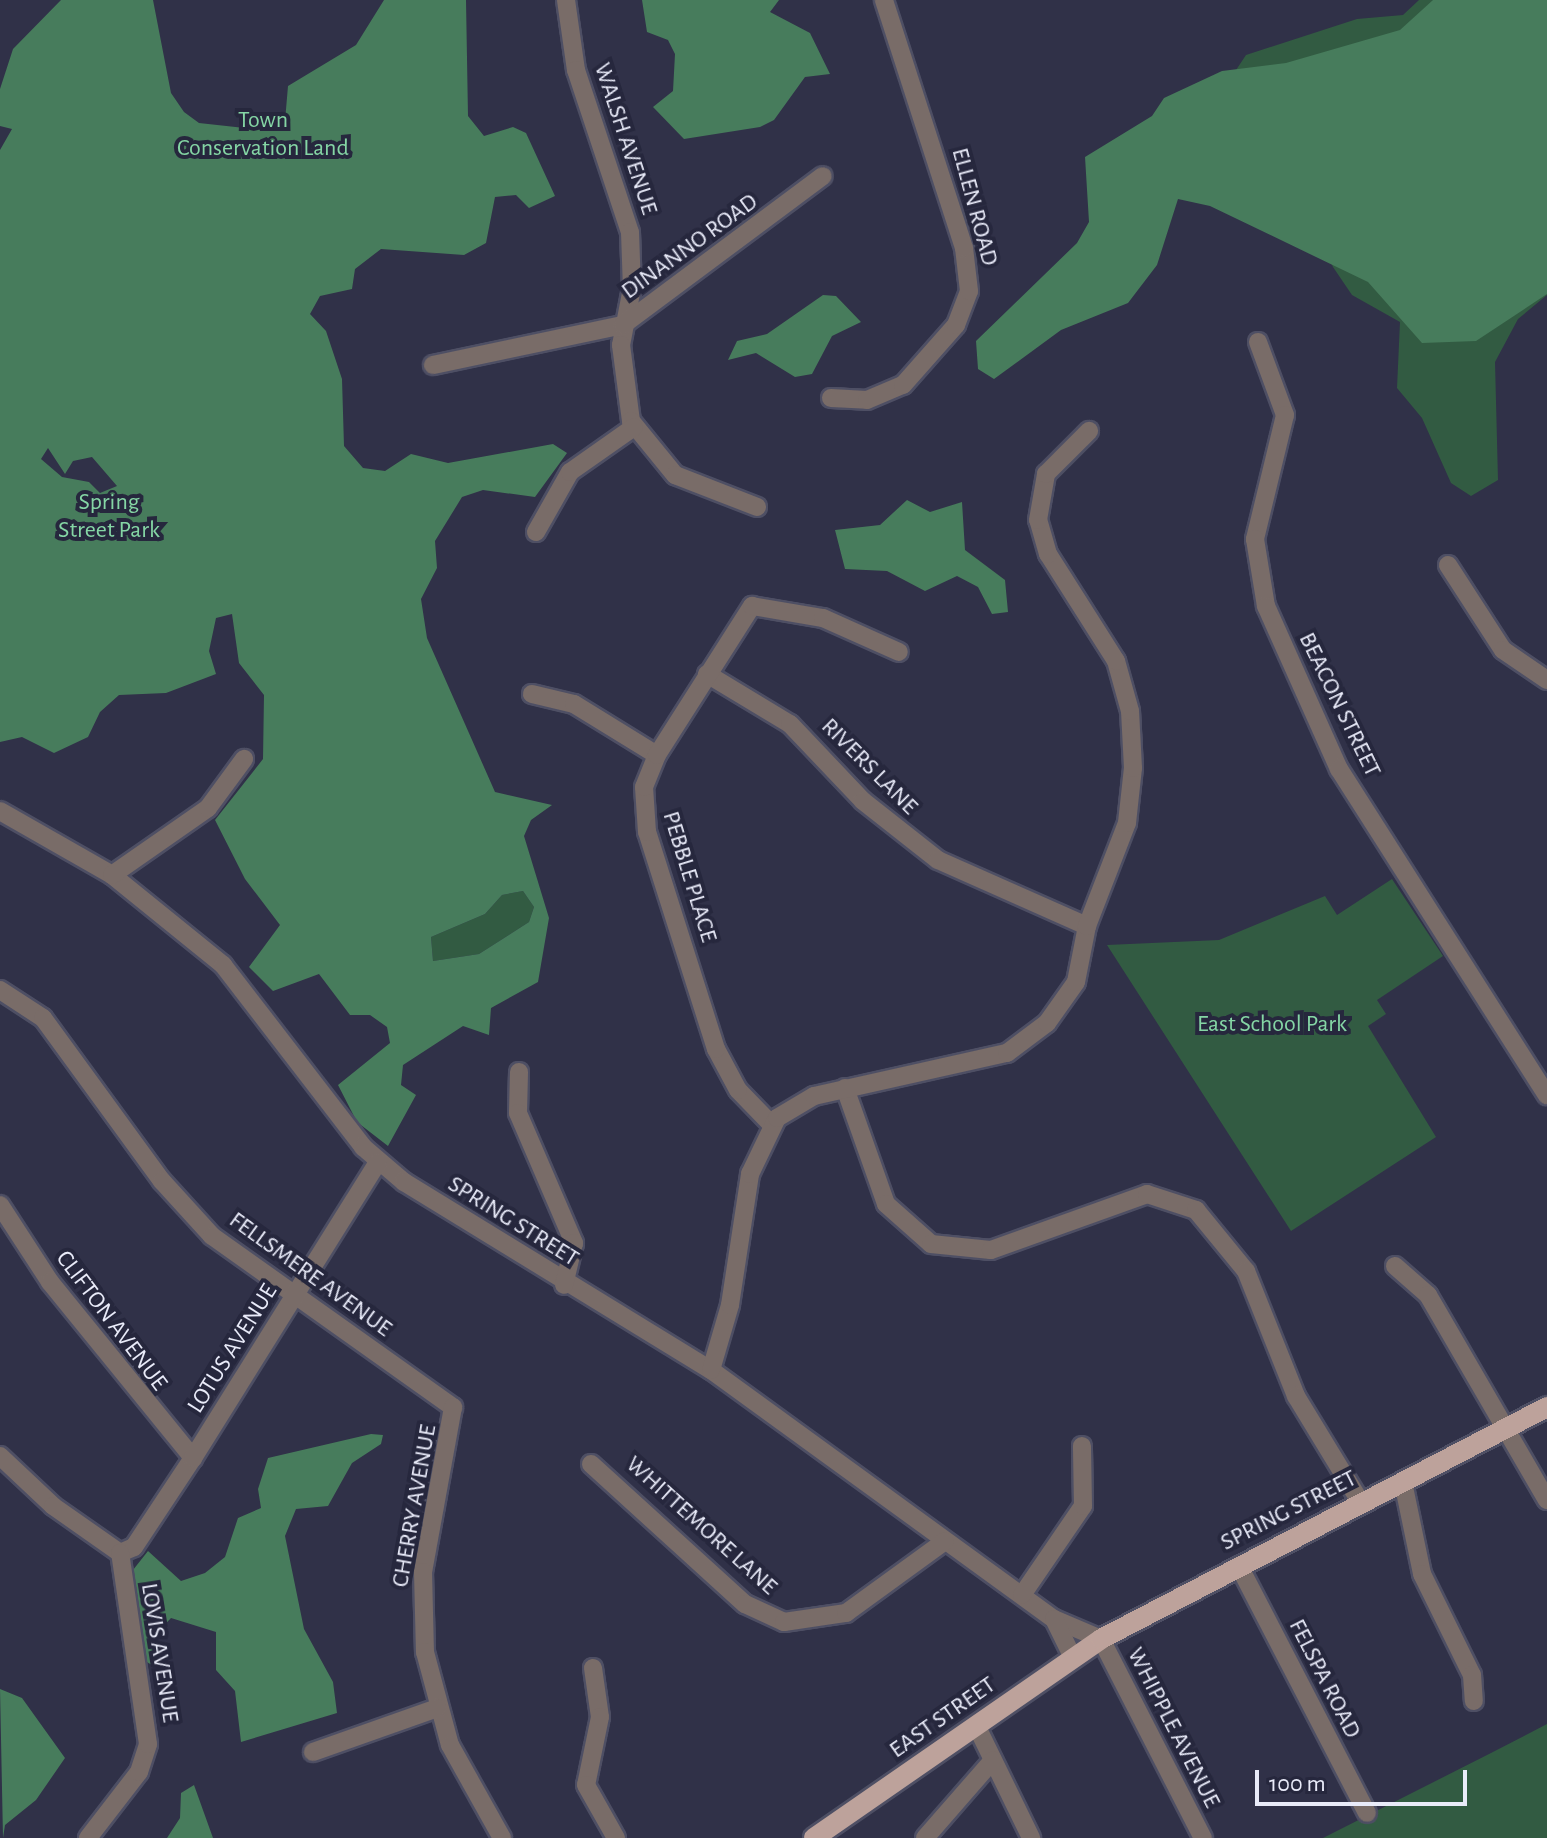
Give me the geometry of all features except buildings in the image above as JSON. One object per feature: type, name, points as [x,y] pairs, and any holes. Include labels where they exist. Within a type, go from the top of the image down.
[{"type":"main road","name":"SPRING STREET","points":[[1101,1639],[1547,1407]]},
{"type":"main road","name":"EAST STREET","points":[[814,1838],[1101,1639]]},
{"type":"street","name":"WALSH AVENUE","points":[[566,0],[576,70],[630,232],[632,277],[623,325],[622,373],[634,427]]},
{"type":"street","name":"ELLEN ROAD","points":[[831,398],[867,400],[903,385],[956,325],[969,291],[964,248],[884,0]]},
{"type":"street","name":"DINANNO ROAD","points":[[433,365],[623,325],[823,176]]},
{"type":"street","name":"BEACON STREET","points":[[1258,342],[1285,415],[1255,539],[1266,606],[1339,769],[1547,1095]]},
{"type":"street","points":[[536,532],[570,472],[634,427],[683,480],[757,507]]},
{"type":"street","points":[[711,1370],[730,1305],[750,1174],[771,1124],[798,1103],[845,1088],[972,1065],[1021,1044],[1071,991],[1087,926],[1127,823],[1132,728],[1109,644],[1044,543],[1037,500],[1046,474],[1089,431]]},
{"type":"street","points":[[1448,565],[1503,650],[1547,680]]},
{"type":"street","name":"PEBBLE PLACE","points":[[771,1124],[724,1069],[650,843],[643,797],[657,755],[754,605],[837,622],[899,652]]},
{"type":"street","name":"RIVERS LANE","points":[[707,674],[799,731],[863,801],[938,860],[1087,926]]},
{"type":"street","points":[[532,694],[574,704],[657,755]]},
{"type":"street","points":[[112,875],[208,808],[244,759]]},
{"type":"street","name":"SPRING STREET","points":[[0,811],[112,875],[244,985],[378,1162],[564,1285],[711,1370],[1054,1619],[1101,1639]]},
{"type":"street","name":"FELLSMERE AVENUE","points":[[0,990],[43,1018],[182,1204],[295,1296],[452,1405]]},
{"type":"street","points":[[519,1072],[518,1113],[574,1243],[564,1285]]},
{"type":"street","points":[[845,1088],[886,1204],[931,1244],[991,1250],[1147,1194],[1196,1210],[1246,1271],[1296,1396],[1361,1503]]},
{"type":"street","name":"LOTUS AVENUE","points":[[120,1553],[134,1547],[193,1458],[378,1162]]},
{"type":"street","name":"CLIFTON AVENUE","points":[[0,1205],[50,1282],[193,1458]]},
{"type":"street","points":[[1395,1266],[1426,1292],[1508,1428],[1547,1500]]},
{"type":"street","name":"CHERRY AVENUE","points":[[452,1405],[454,1432],[423,1584],[425,1652],[437,1708],[460,1766],[502,1838]]},
{"type":"street","points":[[1022,1595],[1083,1506],[1082,1446]]},
{"type":"street","points":[[0,1456],[53,1506],[120,1553]]},
{"type":"street","name":"WHITTEMORE LANE","points":[[591,1464],[745,1604],[784,1622],[846,1613],[945,1541]]},
{"type":"street","points":[[1403,1482],[1422,1574],[1471,1673],[1474,1701]]},
{"type":"street","name":"LOVIS AVENUE","points":[[88,1838],[139,1772],[148,1744],[120,1553]]},
{"type":"street","name":"FELSPA ROAD","points":[[1239,1566],[1367,1813]]},
{"type":"street","name":"SPRING STREET","points":[[1054,1619],[1073,1658]]},
{"type":"street","name":"WHIPPLE AVENUE","points":[[1101,1639],[1203,1838]]},
{"type":"street","points":[[593,1668],[600,1717],[586,1785],[616,1838]]},
{"type":"street","points":[[313,1752],[437,1708]]},
{"type":"street","points":[[976,1725],[1031,1838]]},
{"type":"street","points":[[925,1838],[993,1760]]},
{"type":"green space","points":[[61,0],[153,0],[171,93],[184,112],[199,123],[262,130],[285,121],[288,86],[356,45],[384,0],[466,0],[468,116],[484,136],[513,127],[526,133],[555,196],[529,208],[516,195],[495,197],[486,243],[464,255],[381,249],[355,269],[352,289],[320,296],[310,314],[326,331],[342,379],[344,446],[363,468],[385,471],[411,454],[448,463],[553,444],[567,453],[535,497],[483,490],[462,497],[435,541],[437,568],[421,599],[427,638],[495,792],[552,805],[531,820],[524,836],[549,918],[538,982],[491,1008],[489,1035],[463,1026],[403,1065],[401,1085],[416,1095],[388,1146],[357,1122],[338,1085],[390,1043],[387,1027],[370,1015],[350,1015],[319,974],[273,991],[249,967],[280,925],[245,879],[215,820],[263,759],[264,695],[239,663],[232,614],[216,618],[209,651],[216,674],[166,693],[119,695],[100,712],[88,737],[54,753],[22,737],[0,742],[0,150],[12,129],[0,126],[0,89],[13,49]],"holes":[[[48,448],[65,474],[73,461],[92,457],[117,486],[100,493],[89,482],[62,477],[41,459]],[[523,891],[534,907],[529,922],[479,954],[433,961],[431,937],[485,914],[502,895]]]},
{"type":"green space","points":[[642,0],[779,0],[770,12],[810,33],[830,74],[805,77],[774,120],[760,127],[684,139],[653,107],[673,91],[675,54],[668,40],[647,32]]},
{"type":"green space","points":[[1419,0],[1547,0],[1547,295],[1518,319],[1495,362],[1498,480],[1471,496],[1451,483],[1422,418],[1397,388],[1400,322],[1352,295],[1333,267],[1236,70],[1246,55],[1357,19],[1403,15]]},
{"type":"green space","points":[[1433,0],[1547,0],[1547,294],[1476,341],[1422,343],[1368,282],[1210,206],[1178,199],[1157,265],[1128,303],[1061,330],[994,379],[978,369],[976,341],[1077,243],[1089,222],[1085,157],[1152,116],[1164,98],[1222,71],[1286,63],[1400,30]]},
{"type":"green space","points":[[823,295],[836,296],[861,322],[832,336],[812,374],[795,377],[756,353],[728,360],[737,341],[767,334]]},
{"type":"green space","points":[[907,500],[930,512],[962,502],[965,550],[1005,580],[1008,612],[992,614],[978,587],[957,576],[925,591],[887,571],[845,569],[835,530],[880,525]]},
{"type":"green space","name":"East School Park","points":[[1392,879],[1443,956],[1377,1000],[1386,1014],[1368,1026],[1436,1137],[1291,1231],[1107,945],[1219,940],[1325,896],[1337,915]]},
{"type":"green space","points":[[523,891],[534,907],[529,922],[479,954],[433,961],[431,937],[485,914],[502,895]]},
{"type":"green space","points":[[371,1434],[383,1435],[381,1444],[352,1463],[328,1506],[296,1509],[285,1536],[304,1629],[333,1682],[337,1713],[241,1742],[235,1691],[216,1670],[216,1632],[171,1618],[154,1636],[152,1665],[145,1661],[133,1570],[148,1551],[181,1581],[205,1573],[225,1557],[238,1518],[261,1508],[258,1489],[268,1458]]},
{"type":"green space","points":[[0,1689],[22,1698],[65,1758],[36,1800],[5,1825],[3,1838]]},
{"type":"green space","points":[[1547,1724],[1547,1838],[1323,1838],[1491,1753]]},
{"type":"green space","points":[[194,1785],[213,1838],[167,1838],[180,1818],[181,1793]]},
{"type":"park label","name":"Town Conservation Land","points":[[263,135]]},
{"type":"park label","name":"Spring Street Park","points":[[109,517]]}]
